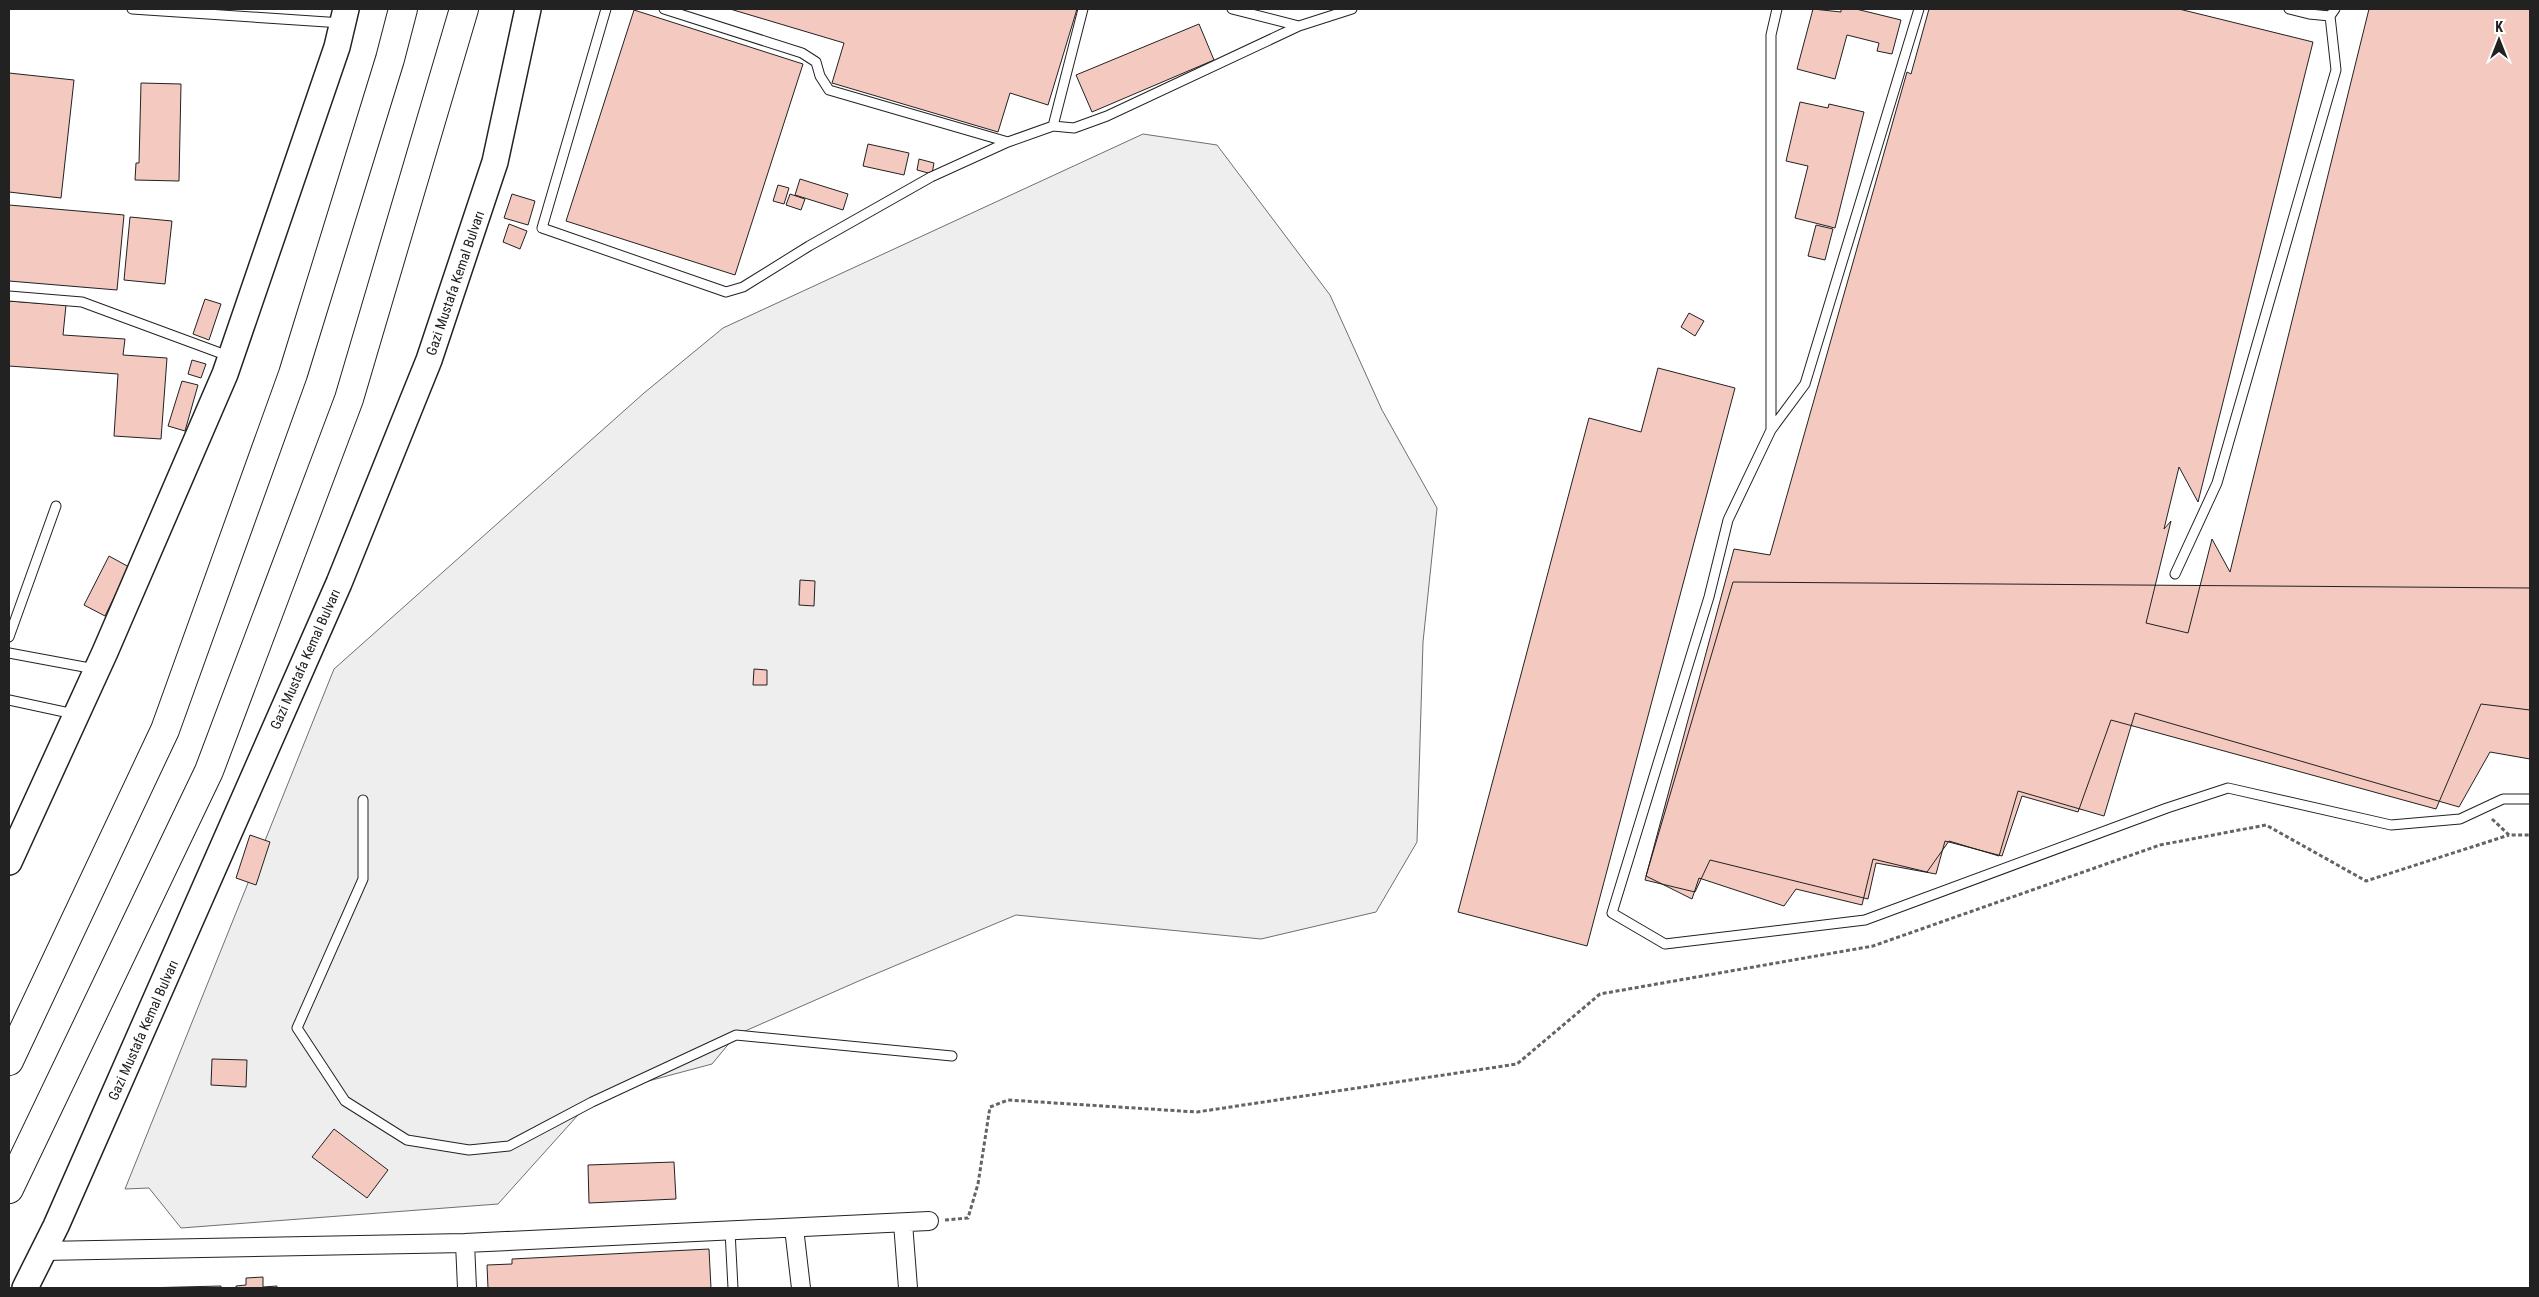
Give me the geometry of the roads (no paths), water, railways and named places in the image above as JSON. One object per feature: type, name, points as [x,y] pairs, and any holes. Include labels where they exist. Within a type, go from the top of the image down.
[{"type":"highway","points":[[10,1054],[165,730],[293,374],[390,59],[403,9]]},
{"type":"highway","points":[[9,1188],[209,771],[349,399],[464,9]]},
{"type":"street","name":"Gazi Mustafa Kemal Bulvarı","points":[[25,1288],[43,1252],[339,583],[429,360],[495,162],[528,9]]},
{"type":"street","points":[[9,862],[97,669],[231,357],[337,47],[344,16]]},
{"type":"street","points":[[43,1252],[465,1243],[929,1221]]},
{"type":"street","points":[[903,1223],[908,1288]]},
{"type":"street","points":[[794,1228],[800,1288]]},
{"type":"street","points":[[465,1243],[467,1288]]},
{"type":"lane","points":[[132,9],[344,16]]},
{"type":"lane","points":[[606,9],[542,228],[726,292],[743,287],[809,246],[931,176],[1008,142],[1053,126],[1074,128],[1107,116],[1220,66],[1299,26],[1352,9]]},
{"type":"lane","points":[[664,9],[802,52],[816,62],[820,76],[830,90],[1008,142]]},
{"type":"lane","points":[[1053,126],[1083,9]]},
{"type":"lane","points":[[1232,9],[1299,26]]},
{"type":"lane","points":[[1771,430],[1772,35],[1777,9]]},
{"type":"lane","points":[[1919,9],[1805,384],[1771,430],[1728,520],[1710,597],[1612,913],[1665,944],[1864,920],[2168,808],[2228,788],[2392,825],[2460,819],[2503,799],[2530,799]]},
{"type":"lane","points":[[2176,574],[2217,483],[2336,70],[2332,12],[2309,14],[2289,9]]},
{"type":"lane","points":[[9,296],[82,302],[231,357]]},
{"type":"lane","points":[[9,637],[56,506]]},
{"type":"lane","points":[[9,654],[97,669]]},
{"type":"lane","points":[[9,700],[76,714]]},
{"type":"lane","points":[[363,800],[363,880],[297,1028],[345,1101],[407,1140],[469,1150],[509,1146],[592,1102],[736,1035],[952,1056]]},
{"type":"lane","points":[[730,1231],[733,1288]]}]
